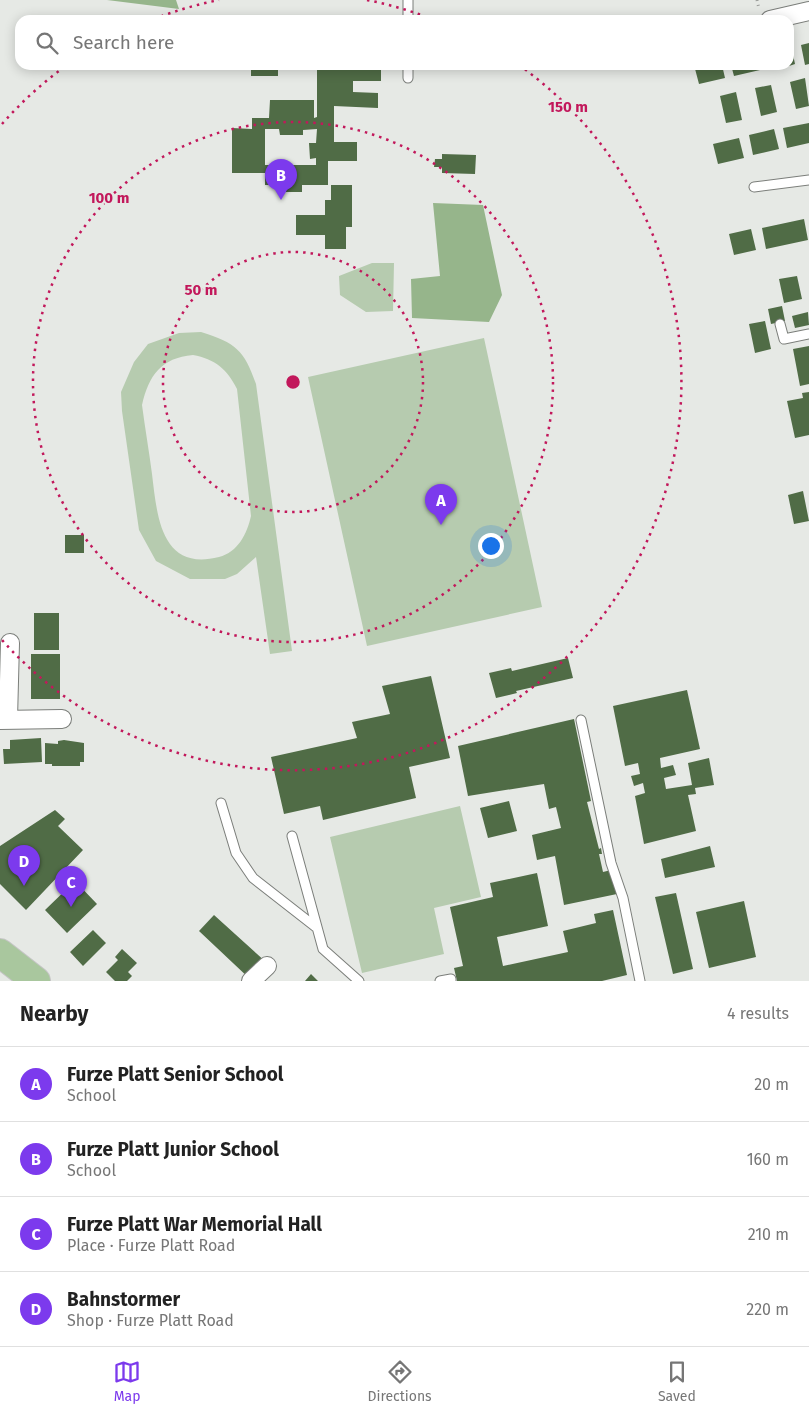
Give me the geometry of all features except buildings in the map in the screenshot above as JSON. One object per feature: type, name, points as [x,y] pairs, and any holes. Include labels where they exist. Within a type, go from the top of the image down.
[{"type":"main road","points":[[0,953],[36,981]]},
{"type":"street","points":[[792,15],[809,11]]},
{"type":"street","points":[[10,643],[4,719],[62,719]]},
{"type":"street","points":[[251,981],[266,966]]},
{"type":"lane","points":[[408,0],[408,15]]},
{"type":"lane","points":[[408,70],[408,78]]},
{"type":"lane","points":[[754,187],[809,180]]},
{"type":"lane","points":[[780,324],[784,339],[809,334]]},
{"type":"lane","points":[[581,720],[611,862],[623,898],[640,981]]},
{"type":"lane","points":[[221,803],[236,853],[253,878],[317,928]]},
{"type":"lane","points":[[292,836],[323,949],[359,981]]},
{"type":"lane","points":[[440,981],[451,979],[451,981]]},
{"type":"green space","points":[[107,0],[176,0],[179,9]]},
{"type":"green space","points":[[433,203],[483,205],[502,295],[489,322],[412,318],[411,279],[440,276]]},
{"type":"green space","points":[[372,263],[394,263],[393,311],[366,312],[340,295],[339,276]]},
{"type":"green space","points":[[201,332],[231,344],[243,356],[252,372],[256,384],[292,651],[270,654],[256,557],[237,574],[225,579],[190,579],[156,561],[139,530],[121,392],[134,362],[148,344],[179,333]],"holes":[[[193,355],[219,366],[229,376],[237,389],[251,516],[244,536],[236,547],[226,555],[199,559],[184,556],[173,548],[165,536],[156,506],[142,405],[148,385],[158,370],[165,364],[182,357]]]},
{"type":"green space","points":[[484,338],[542,607],[367,646],[308,377]]},
{"type":"green space","points":[[460,806],[481,897],[434,908],[444,954],[362,973],[330,837]]},
{"type":"place","name":"Furze Platt Junior School","points":[[281,200]]},
{"type":"place","name":"Furze Platt Senior School","points":[[441,525]]},
{"type":"place","name":"Bahnstormer","points":[[24,886]]},
{"type":"place","name":"Furze Platt War Memorial Hall","points":[[71,907]]}]
